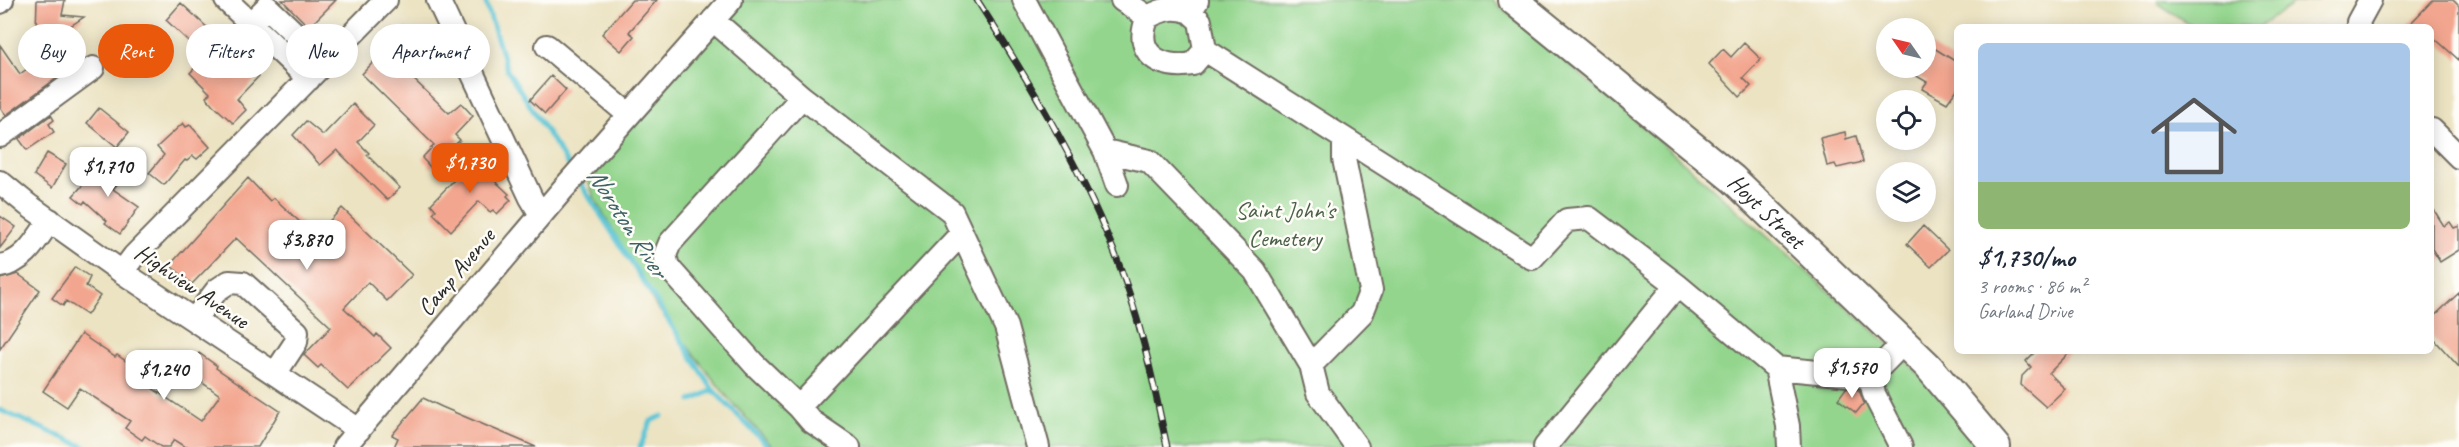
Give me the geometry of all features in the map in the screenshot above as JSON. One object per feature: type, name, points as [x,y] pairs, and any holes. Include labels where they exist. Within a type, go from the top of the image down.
[{"type":"main road","name":"Hoyt Street","points":[[1513,0],[1733,179],[1928,366],[1996,447]]},
{"type":"street","points":[[122,272],[134,256],[309,79],[226,0]]},
{"type":"street","points":[[358,28],[386,0]]},
{"type":"street","points":[[438,0],[541,215]]},
{"type":"street","name":"Camp Avenue","points":[[344,447],[579,170],[731,0]]},
{"type":"street","points":[[1024,0],[1105,151],[1117,185]]},
{"type":"street","points":[[1122,0],[1148,17]]},
{"type":"street","points":[[2358,24],[2370,0]]},
{"type":"street","points":[[1193,6],[1200,21],[1204,50],[1193,64],[1176,67],[1160,62],[1148,53],[1143,28],[1148,17],[1163,9],[1193,6]]},
{"type":"street","points":[[251,23],[267,7],[286,25]]},
{"type":"street","points":[[713,20],[802,97],[952,212],[1006,327],[1038,447]]},
{"type":"street","points":[[548,46],[628,114]]},
{"type":"street","points":[[1204,50],[1532,258],[1567,220],[1589,218],[1677,285],[1776,368],[1870,377]]},
{"type":"street","points":[[0,136],[93,68]]},
{"type":"street","points":[[802,97],[670,243],[665,255],[668,267],[754,364],[799,406],[811,421],[849,447]]},
{"type":"street","points":[[2434,132],[2459,157]]},
{"type":"street","points":[[1311,365],[1362,313],[1371,290],[1344,159],[1344,138]]},
{"type":"street","points":[[1105,151],[1149,161],[1255,271],[1311,365],[1318,393],[1357,447]]},
{"type":"street","name":"Highview Avenue","points":[[3,190],[359,430]]},
{"type":"street","points":[[0,266],[12,265],[30,248],[50,220]]},
{"type":"street","points":[[799,406],[962,233]]},
{"type":"street","points":[[194,320],[217,290],[229,282],[243,283],[297,332],[296,342],[275,374]]},
{"type":"street","points":[[1545,447],[1677,285]]},
{"type":"street","points":[[1870,377],[1904,342]]},
{"type":"street","points":[[1776,368],[1788,426],[1789,447]]},
{"type":"street","points":[[1870,377],[1874,394],[1901,447]]},
{"type":"green space","name":"Saint John's Cemetery","points":[[743,0],[1492,0],[1657,139],[1902,356],[1985,447],[773,447],[728,398],[656,306],[594,197],[585,172]]},
{"type":"green space","points":[[2158,0],[2320,0],[2293,4],[2263,24],[2189,24],[2158,3]]},
{"type":"building","points":[[37,0],[65,0],[62,15],[84,17],[74,24],[36,24]]},
{"type":"building","points":[[282,0],[336,0],[312,24],[306,24]]},
{"type":"building","points":[[632,0],[657,0],[629,32],[634,36],[621,51],[602,34]]},
{"type":"building","points":[[2433,0],[2453,0],[2459,6],[2459,60],[2434,38],[2434,24],[2410,24]]},
{"type":"building","points":[[181,3],[203,24],[186,24],[186,39],[174,28],[174,24],[166,20]]},
{"type":"building","points":[[1744,43],[1761,59],[1743,78],[1751,86],[1740,97],[1709,64],[1723,49],[1731,57]]},
{"type":"building","points":[[0,45],[18,71],[18,78],[57,78],[6,115],[0,107]]},
{"type":"building","points":[[1936,49],[1954,60],[1954,93],[1947,103],[1936,97],[1936,90],[1922,89],[1927,82],[1920,78],[1936,78]]},
{"type":"building","points":[[370,66],[370,78],[412,78],[449,113],[461,103],[473,116],[455,135],[460,140],[431,168],[422,158],[434,145],[362,74]]},
{"type":"building","points":[[551,76],[566,90],[545,114],[530,100]]},
{"type":"building","points":[[195,78],[257,78],[237,99],[246,110],[233,123],[206,97],[210,93]]},
{"type":"building","points":[[353,104],[374,125],[358,142],[369,153],[367,155],[400,188],[387,200],[337,150],[320,165],[293,135],[306,121],[323,135]]},
{"type":"building","points":[[99,108],[129,132],[117,147],[87,123]]},
{"type":"building","points":[[51,115],[54,120],[49,124],[54,132],[27,150],[19,139]]},
{"type":"building","points":[[183,123],[186,127],[190,125],[210,147],[197,159],[193,156],[185,160],[164,185],[149,173],[164,155],[157,147]]},
{"type":"building","points":[[1845,132],[1846,139],[1856,136],[1863,162],[1837,168],[1835,164],[1827,166],[1820,138]]},
{"type":"building","points":[[47,153],[66,164],[52,188],[34,175]]},
{"type":"building","points":[[477,156],[498,176],[494,180],[509,194],[507,196],[511,200],[497,214],[493,210],[490,212],[479,201],[451,231],[433,213],[436,210],[431,204]]},
{"type":"building","points":[[111,162],[125,175],[113,189],[139,207],[120,234],[105,223],[107,221],[85,201],[83,204],[73,196],[97,169],[102,172]]},
{"type":"building","points":[[248,178],[270,201],[274,198],[315,236],[342,208],[412,275],[387,301],[368,282],[344,308],[375,337],[377,334],[391,348],[348,390],[321,365],[318,368],[304,355],[331,327],[236,238],[192,284],[170,265]]},
{"type":"building","points":[[2434,210],[2444,226],[2450,222],[2454,228],[2459,226],[2459,250],[2440,262],[2434,252]]},
{"type":"building","points":[[0,216],[16,227],[0,248]]},
{"type":"building","points":[[1923,226],[1948,250],[1931,267],[1907,244]]},
{"type":"building","points":[[75,267],[90,277],[86,286],[100,296],[87,315],[66,301],[63,306],[52,298]]},
{"type":"building","points":[[18,274],[40,290],[0,349],[0,279]]},
{"type":"building","points":[[2459,293],[2459,367],[2434,339],[2434,316]]},
{"type":"building","points":[[81,334],[156,382],[152,388],[201,421],[220,395],[191,375],[195,370],[190,366],[199,353],[217,366],[216,368],[280,411],[258,447],[185,447],[174,440],[169,447],[161,447],[145,436],[142,440],[125,428],[130,421],[80,388],[67,407],[43,391]]},
{"type":"building","points":[[2033,354],[2068,354],[2049,373],[2065,389],[2046,407],[2021,385],[2022,376],[2031,367],[2026,361]]},
{"type":"building","points":[[1846,388],[1859,390],[1864,403],[1856,413],[1838,399]]},
{"type":"building","points":[[423,398],[536,447],[394,447],[398,438],[392,435]]},
{"type":"waterway","name":"Noroton River","points":[[485,0],[507,70],[572,171]]},
{"type":"waterway","name":"Noroton River","points":[[579,181],[713,390],[769,447]]},
{"type":"waterway","points":[[691,401],[713,390]]},
{"type":"waterway","points":[[0,410],[85,447]]},
{"type":"waterway","points":[[640,447],[651,421],[662,416]]},
{"type":"railway","points":[[977,0],[1051,121],[1099,216],[1122,273],[1138,322],[1167,447]]}]
